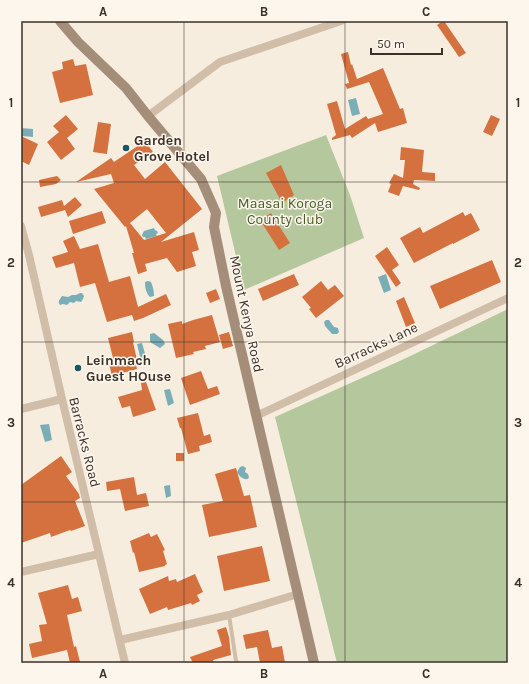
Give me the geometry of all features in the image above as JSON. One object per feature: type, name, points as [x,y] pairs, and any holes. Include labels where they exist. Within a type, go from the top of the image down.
[{"type":"main road","name":"Mount Kenya Road","points":[[60,21],[78,42],[126,88],[201,179],[216,213],[214,227],[226,286],[314,663]]},
{"type":"street","points":[[148,116],[220,62],[341,21]]},
{"type":"street","name":"Barracks Road","points":[[21,226],[125,663]]},
{"type":"street","name":"Barracks Lane","points":[[256,416],[508,298]]},
{"type":"street","points":[[21,409],[62,400]]},
{"type":"street","points":[[21,572],[99,554]]},
{"type":"street","points":[[120,640],[229,615],[298,594]]},
{"type":"lane","points":[[229,615],[236,661],[238,663]]},
{"type":"green space","name":"Maasai Koroga County club","points":[[326,135],[350,195],[364,238],[244,290],[217,176]]},
{"type":"green space","points":[[508,309],[508,663],[337,663],[275,417],[404,359]]},
{"type":"water","points":[[356,98],[360,114],[352,116],[348,100]]},
{"type":"water","points":[[21,128],[33,129],[33,137],[22,136]]},
{"type":"water","points":[[154,228],[158,233],[156,234],[157,236],[146,239],[143,237],[142,235],[144,231]]},
{"type":"water","points":[[386,274],[391,290],[384,293],[378,277]]},
{"type":"water","points":[[145,282],[151,282],[154,296],[150,297],[147,292]]},
{"type":"water","points":[[80,293],[84,296],[81,302],[70,302],[67,305],[59,304],[59,300],[62,296],[68,297]]},
{"type":"water","points":[[329,320],[334,327],[338,328],[339,332],[337,334],[332,334],[325,326],[324,322]]},
{"type":"water","points":[[154,333],[163,340],[165,344],[160,348],[150,342],[150,334]]},
{"type":"water","points":[[142,343],[148,364],[142,365],[137,344]]},
{"type":"water","points":[[170,389],[174,403],[168,406],[164,390]]},
{"type":"water","points":[[49,424],[52,440],[45,442],[40,425]]},
{"type":"water","points":[[243,466],[246,468],[245,472],[248,474],[248,479],[244,479],[237,472],[240,467]]},
{"type":"water","points":[[170,485],[171,496],[166,498],[164,486]]},
{"type":"building","points":[[443,21],[466,53],[459,57],[437,25]]},
{"type":"building","points":[[348,52],[351,65],[352,64],[357,79],[383,68],[400,109],[403,108],[407,123],[378,132],[375,123],[352,138],[350,135],[332,140],[332,138],[336,135],[327,104],[337,101],[345,129],[366,116],[368,119],[383,114],[369,82],[347,89],[345,84],[349,83],[341,54]]},
{"type":"building","points":[[73,59],[75,66],[86,64],[93,95],[60,103],[52,72],[63,69],[62,62]]},
{"type":"building","points":[[66,115],[78,129],[67,138],[75,149],[61,160],[47,142],[59,132],[53,126]]},
{"type":"building","points":[[491,115],[500,119],[492,136],[483,132]]},
{"type":"building","points":[[98,122],[111,124],[107,154],[93,152]]},
{"type":"building","points":[[21,136],[38,144],[29,165],[21,161]]},
{"type":"building","points":[[145,141],[153,152],[134,165],[145,179],[165,162],[202,209],[161,242],[194,232],[199,250],[192,252],[196,266],[177,272],[167,258],[145,264],[147,271],[138,274],[132,253],[134,253],[126,226],[125,227],[94,189],[114,183],[111,174],[76,182],[111,158],[114,162]],"holes":[[[147,209],[166,233],[144,240],[130,223]]]},
{"type":"building","points":[[401,147],[424,150],[422,172],[435,173],[435,181],[414,180],[413,184],[420,188],[419,190],[403,186],[399,196],[388,192],[391,184],[389,183],[394,174],[403,178],[405,160],[400,160]]},
{"type":"building","points":[[281,165],[294,195],[282,203],[266,173]]},
{"type":"building","points":[[57,176],[61,180],[56,184],[40,187],[39,180]]},
{"type":"building","points":[[75,197],[82,205],[68,217],[65,210],[41,217],[38,207],[62,200],[64,206]]},
{"type":"building","points":[[102,211],[106,223],[73,234],[69,221]]},
{"type":"building","points":[[463,212],[465,216],[471,213],[480,230],[414,263],[400,238],[420,227],[423,233]]},
{"type":"building","points":[[271,213],[290,243],[279,250],[260,220]]},
{"type":"building","points":[[74,236],[80,249],[98,244],[109,282],[130,276],[138,307],[166,294],[171,305],[134,321],[132,315],[107,322],[95,283],[80,287],[74,263],[56,268],[52,257],[68,252],[63,241]]},
{"type":"building","points":[[387,247],[399,265],[392,270],[401,283],[396,287],[375,256]]},
{"type":"building","points":[[492,260],[501,282],[440,309],[430,286]]},
{"type":"building","points":[[294,274],[299,285],[263,301],[258,289]]},
{"type":"building","points":[[321,281],[328,290],[335,285],[344,296],[316,318],[309,309],[311,308],[302,297]]},
{"type":"building","points":[[216,289],[220,299],[210,303],[206,293]]},
{"type":"building","points":[[404,297],[415,323],[406,327],[396,301]]},
{"type":"building","points":[[212,315],[220,342],[205,346],[206,349],[193,352],[194,354],[176,358],[168,324],[182,321],[182,324]]},
{"type":"building","points":[[132,332],[137,360],[135,361],[137,369],[112,376],[108,359],[113,358],[108,338]]},
{"type":"building","points":[[229,332],[233,346],[223,349],[219,335]]},
{"type":"building","points":[[201,371],[208,389],[217,386],[220,394],[190,405],[181,378]]},
{"type":"building","points":[[146,382],[156,410],[133,417],[130,406],[122,408],[118,397],[142,390],[141,383]]},
{"type":"building","points":[[198,413],[204,436],[210,434],[212,442],[199,446],[200,451],[188,454],[177,418]]},
{"type":"building","points":[[176,453],[184,453],[184,461],[176,461]]},
{"type":"building","points":[[61,456],[72,472],[66,476],[79,494],[80,498],[75,501],[85,526],[51,537],[50,533],[21,543],[21,485]]},
{"type":"building","points":[[236,468],[244,496],[250,495],[257,527],[209,537],[202,505],[223,501],[215,474]]},
{"type":"building","points":[[134,477],[137,495],[146,493],[149,506],[125,511],[120,489],[107,491],[106,482]]},
{"type":"building","points":[[149,533],[151,537],[157,534],[165,550],[163,551],[167,564],[165,566],[139,572],[130,541]]},
{"type":"building","points":[[262,546],[270,581],[224,591],[217,556]]},
{"type":"building","points":[[195,574],[203,592],[197,595],[200,601],[192,605],[191,603],[168,610],[167,607],[150,614],[139,589],[168,576],[169,581],[176,579],[177,582]]},
{"type":"building","points":[[68,585],[72,599],[78,597],[82,611],[67,615],[74,647],[76,646],[80,662],[70,663],[67,650],[32,658],[29,644],[42,641],[39,625],[47,624],[38,593]]},
{"type":"building","points":[[226,627],[231,655],[213,660],[214,663],[193,663],[190,657],[222,646],[217,630]]},
{"type":"building","points":[[268,630],[272,648],[282,646],[285,663],[260,663],[257,647],[246,649],[243,635]]},
{"type":"place","name":"Garden Grove Hotel","points":[[126,148]]},
{"type":"place","name":"Leinmach Guest HOuse","points":[[78,368]]}]
